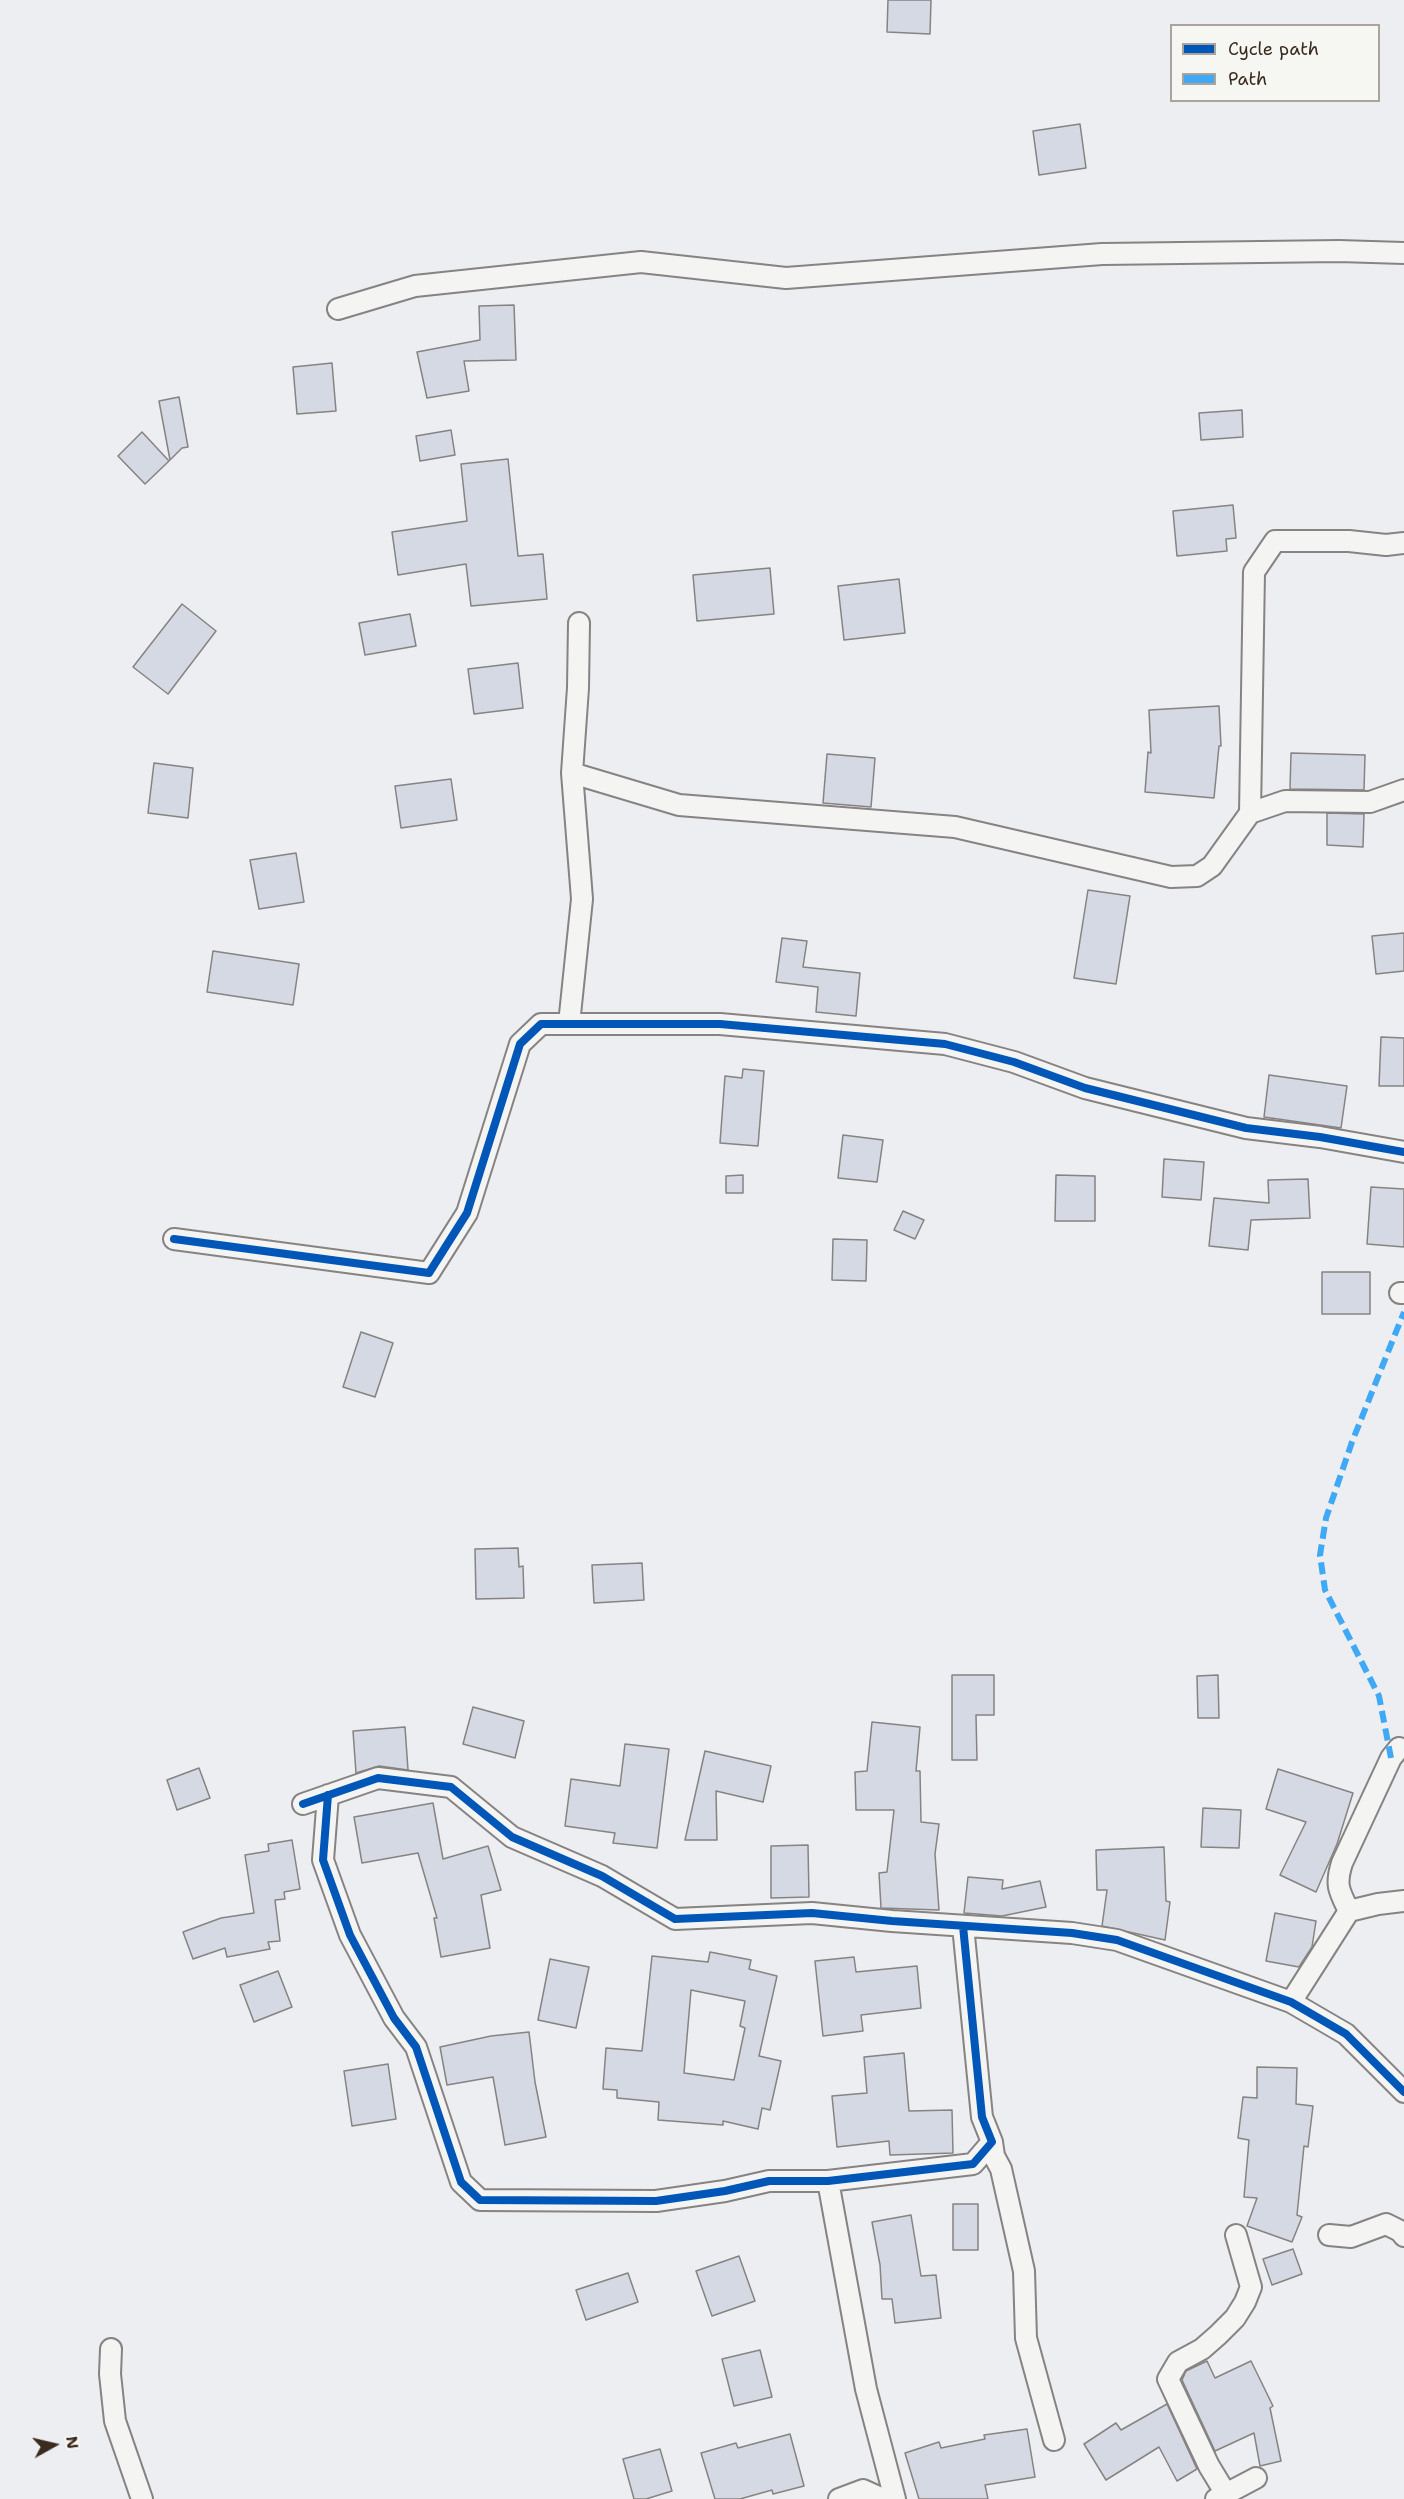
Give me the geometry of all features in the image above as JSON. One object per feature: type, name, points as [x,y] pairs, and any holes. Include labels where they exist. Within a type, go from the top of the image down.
[{"type":"street","points":[[338,309],[415,286],[641,262],[786,278],[1102,254],[1339,251],[1404,253]]},
{"type":"street","points":[[572,773],[679,805],[955,827],[1171,877],[1197,876],[1212,866],[1250,813],[1254,572],[1275,541],[1349,541],[1386,545],[1404,543]]},
{"type":"street","points":[[568,1024],[582,900],[572,773],[578,688],[579,623]]},
{"type":"street","points":[[1250,813],[1285,801],[1370,802],[1404,790]]},
{"type":"street","points":[[174,1239],[429,1273],[467,1213],[520,1044],[541,1024],[720,1024],[945,1044],[1014,1062],[1085,1088],[1246,1128],[1320,1137],[1404,1152]]},
{"type":"street","points":[[1349,1911],[1339,1891],[1337,1879],[1342,1863],[1391,1758],[1399,1748]]},
{"type":"street","points":[[303,1804],[378,1778],[451,1787],[512,1837],[602,1876],[675,1919],[812,1913],[1072,1933],[1117,1940],[1291,2002],[1346,2034],[1404,2092]]},
{"type":"street","points":[[328,1796],[323,1860],[350,1935],[394,2018],[416,2047],[461,2182],[480,2200],[656,2201],[725,2191],[769,2181],[828,2181],[973,2164],[992,2142]]},
{"type":"street","points":[[1291,2002],[1349,1911],[1404,1901]]},
{"type":"street","points":[[963,1926],[982,2117],[992,2142],[994,2156],[1001,2169],[1024,2271],[1026,2338],[1053,2440]]},
{"type":"street","points":[[828,2181],[866,2389],[895,2499]]},
{"type":"street","points":[[1329,2235],[1351,2236],[1386,2224],[1400,2231],[1404,2236]]},
{"type":"street","points":[[1236,2235],[1251,2288],[1245,2302],[1235,2318],[1218,2336],[1202,2349],[1178,2362],[1168,2379],[1221,2496],[1256,2478]]},
{"type":"street","points":[[111,2349],[110,2374],[115,2421],[142,2499]]},
{"type":"street","points":[[839,2499],[863,2490],[883,2499]]},
{"type":"building","points":[[888,0],[931,0],[930,34],[887,32]]},
{"type":"building","points":[[1080,124],[1086,168],[1039,175],[1033,131]]},
{"type":"building","points":[[514,305],[516,360],[464,361],[469,391],[427,398],[417,352],[480,340],[479,306]]},
{"type":"building","points":[[332,363],[336,411],[297,414],[293,367]]},
{"type":"building","points":[[179,397],[188,447],[182,448],[170,460],[159,401]]},
{"type":"building","points":[[1242,410],[1243,437],[1201,440],[1199,413]]},
{"type":"building","points":[[451,430],[455,455],[420,461],[416,436]]},
{"type":"building","points":[[142,432],[169,461],[145,484],[118,456]]},
{"type":"building","points":[[508,459],[518,556],[543,554],[547,599],[471,606],[466,564],[398,575],[392,532],[467,521],[461,464]]},
{"type":"building","points":[[1233,505],[1236,538],[1226,539],[1227,551],[1177,556],[1173,511]]},
{"type":"building","points":[[770,568],[774,614],[697,621],[693,575]]},
{"type":"building","points":[[899,579],[905,633],[844,640],[838,586]]},
{"type":"building","points":[[182,604],[216,631],[168,694],[133,667]]},
{"type":"building","points":[[410,614],[416,646],[365,655],[359,623]]},
{"type":"building","points":[[518,663],[523,708],[474,714],[468,669]]},
{"type":"building","points":[[1219,706],[1221,746],[1219,746],[1214,798],[1145,792],[1148,752],[1151,753],[1149,710]]},
{"type":"building","points":[[1291,753],[1365,755],[1364,790],[1290,789]]},
{"type":"building","points":[[827,754],[875,758],[871,807],[823,803]]},
{"type":"building","points":[[154,763],[193,768],[188,818],[148,813]]},
{"type":"building","points":[[451,779],[457,820],[401,828],[395,786]]},
{"type":"building","points":[[1327,813],[1364,814],[1363,847],[1327,845]]},
{"type":"building","points":[[296,853],[304,902],[259,909],[250,860]]},
{"type":"building","points":[[1088,890],[1130,896],[1116,984],[1074,978]]},
{"type":"building","points":[[1404,933],[1404,971],[1376,974],[1372,936]]},
{"type":"building","points":[[782,938],[807,941],[803,967],[860,973],[856,1016],[816,1012],[818,987],[776,982]]},
{"type":"building","points":[[213,951],[299,964],[293,1005],[207,992]]},
{"type":"building","points":[[1381,1037],[1404,1038],[1404,1086],[1379,1086]]},
{"type":"building","points":[[743,1069],[764,1071],[758,1146],[720,1143],[725,1076],[742,1078]]},
{"type":"building","points":[[1269,1075],[1347,1086],[1341,1128],[1264,1117]]},
{"type":"building","points":[[843,1135],[883,1140],[877,1182],[838,1178]]},
{"type":"building","points":[[1164,1159],[1204,1162],[1201,1200],[1162,1197]]},
{"type":"building","points":[[743,1175],[743,1193],[726,1193],[726,1176]]},
{"type":"building","points":[[1056,1175],[1095,1176],[1095,1221],[1055,1221]]},
{"type":"building","points":[[1308,1179],[1310,1218],[1251,1220],[1248,1250],[1209,1246],[1214,1198],[1269,1203],[1268,1180]]},
{"type":"building","points":[[1371,1187],[1404,1189],[1404,1247],[1367,1244]]},
{"type":"building","points":[[903,1211],[924,1220],[915,1239],[894,1230]]},
{"type":"building","points":[[833,1239],[867,1240],[866,1281],[832,1280]]},
{"type":"building","points":[[1322,1272],[1370,1272],[1370,1314],[1322,1314]]},
{"type":"building","points":[[361,1332],[393,1343],[375,1397],[343,1387]]},
{"type":"building","points":[[518,1548],[519,1567],[523,1566],[524,1598],[476,1599],[475,1549]]},
{"type":"building","points":[[642,1563],[644,1600],[594,1603],[592,1565]]},
{"type":"building","points":[[952,1675],[994,1675],[994,1715],[976,1715],[977,1760],[952,1760]]},
{"type":"building","points":[[1218,1675],[1219,1718],[1198,1718],[1197,1676]]},
{"type":"building","points":[[473,1707],[524,1721],[515,1758],[463,1744]]},
{"type":"building","points":[[872,1722],[920,1727],[916,1771],[920,1771],[921,1822],[939,1824],[935,1854],[939,1910],[881,1908],[879,1873],[887,1872],[894,1810],[856,1810],[855,1772],[867,1771]]},
{"type":"building","points":[[405,1727],[408,1770],[379,1766],[356,1773],[353,1731]]},
{"type":"building","points":[[625,1744],[669,1749],[657,1848],[613,1843],[615,1833],[565,1826],[571,1779],[620,1786]]},
{"type":"building","points":[[705,1751],[771,1766],[763,1802],[716,1791],[717,1840],[685,1840]]},
{"type":"building","points":[[199,1768],[210,1798],[177,1810],[167,1780]]},
{"type":"building","points":[[1278,1769],[1353,1793],[1337,1844],[1316,1892],[1280,1875],[1306,1822],[1266,1809]]},
{"type":"building","points":[[433,1803],[443,1859],[488,1846],[501,1890],[481,1895],[490,1948],[441,1957],[434,1918],[437,1918],[418,1853],[362,1863],[354,1817]]},
{"type":"building","points":[[1203,1808],[1241,1810],[1239,1848],[1201,1847]]},
{"type":"building","points":[[292,1840],[300,1889],[284,1892],[285,1899],[275,1900],[280,1941],[268,1942],[270,1949],[227,1957],[225,1948],[193,1959],[183,1932],[221,1918],[254,1913],[245,1855],[269,1851],[268,1844]]},
{"type":"building","points":[[808,1845],[809,1897],[771,1898],[771,1846]]},
{"type":"building","points":[[1164,1847],[1166,1901],[1170,1902],[1165,1940],[1102,1926],[1107,1890],[1097,1890],[1096,1850]]},
{"type":"building","points":[[968,1877],[1003,1880],[1002,1889],[1040,1881],[1046,1907],[1002,1916],[964,1913]]},
{"type":"building","points":[[1275,1913],[1316,1921],[1312,1947],[1299,1967],[1266,1961]]},
{"type":"building","points":[[710,1952],[751,1960],[749,1969],[777,1976],[759,2056],[781,2061],[770,2110],[762,2108],[758,2129],[723,2121],[723,2125],[658,2120],[659,2102],[617,2098],[617,2090],[603,2089],[606,2048],[642,2051],[652,1956],[708,1962]],"holes":[[[691,1990],[745,2001],[740,2026],[745,2028],[734,2080],[684,2073]]]},
{"type":"building","points":[[854,1957],[856,1972],[917,1966],[921,2008],[861,2015],[863,2031],[823,2036],[815,1961]]},
{"type":"building","points":[[550,1959],[589,1967],[576,2028],[538,2020]]},
{"type":"building","points":[[278,1971],[292,2007],[254,2022],[240,1985]]},
{"type":"building","points":[[529,2032],[535,2082],[546,2137],[505,2145],[493,2077],[447,2085],[440,2047],[491,2036]]},
{"type":"building","points":[[904,2053],[909,2111],[952,2110],[953,2153],[890,2155],[889,2141],[837,2147],[832,2096],[867,2093],[864,2057]]},
{"type":"building","points":[[388,2064],[396,2119],[352,2126],[344,2071]]},
{"type":"building","points":[[1257,2067],[1297,2068],[1296,2104],[1313,2106],[1308,2147],[1304,2146],[1297,2215],[1302,2217],[1292,2242],[1247,2226],[1257,2198],[1244,2197],[1249,2140],[1238,2138],[1243,2097],[1257,2098]]},
{"type":"building","points":[[953,2204],[978,2204],[978,2250],[953,2250]]},
{"type":"building","points":[[911,2215],[921,2276],[936,2275],[941,2318],[895,2323],[892,2299],[882,2299],[880,2265],[872,2222]]},
{"type":"building","points":[[1293,2249],[1302,2274],[1272,2285],[1263,2259]]},
{"type":"building","points":[[739,2256],[755,2301],[712,2316],[696,2271]]},
{"type":"building","points":[[628,2273],[638,2302],[586,2320],[576,2290]]},
{"type":"building","points":[[760,2350],[772,2397],[734,2406],[722,2359]]},
{"type":"building","points":[[1207,2361],[1215,2378],[1251,2361],[1273,2406],[1270,2408],[1281,2461],[1260,2466],[1254,2433],[1215,2451],[1182,2380],[1186,2371]]},
{"type":"building","points":[[1167,2404],[1197,2469],[1177,2481],[1159,2447],[1106,2480],[1084,2444],[1116,2423],[1121,2430]]},
{"type":"building","points":[[1027,2429],[1035,2477],[985,2485],[988,2499],[919,2499],[905,2453],[939,2442],[941,2448],[985,2439],[984,2435]]},
{"type":"building","points":[[790,2434],[804,2486],[773,2494],[772,2490],[740,2499],[715,2499],[701,2453],[736,2443],[738,2448]]},
{"type":"building","points":[[660,2449],[672,2491],[646,2499],[634,2499],[623,2459]]},
{"type":"marked path","points":[[1391,1758],[1379,1696],[1325,1590],[1320,1555],[1326,1518],[1352,1442],[1404,1312]]},
{"type":"cycle path","points":[[174,1239],[429,1273],[467,1213],[520,1044],[541,1024],[720,1024],[945,1044],[1014,1062],[1085,1088],[1246,1128],[1320,1137],[1404,1152]]},
{"type":"cycle path","points":[[303,1804],[378,1778],[451,1787],[512,1837],[602,1876],[675,1919],[812,1913],[892,1921],[1072,1933],[1117,1940],[1291,2002],[1346,2034],[1404,2092]]},
{"type":"cycle path","points":[[328,1795],[323,1860],[350,1935],[394,2018],[416,2047],[461,2182],[480,2200],[656,2201],[725,2191],[769,2181],[828,2181],[973,2164],[992,2142],[982,2117],[963,1926]]}]
